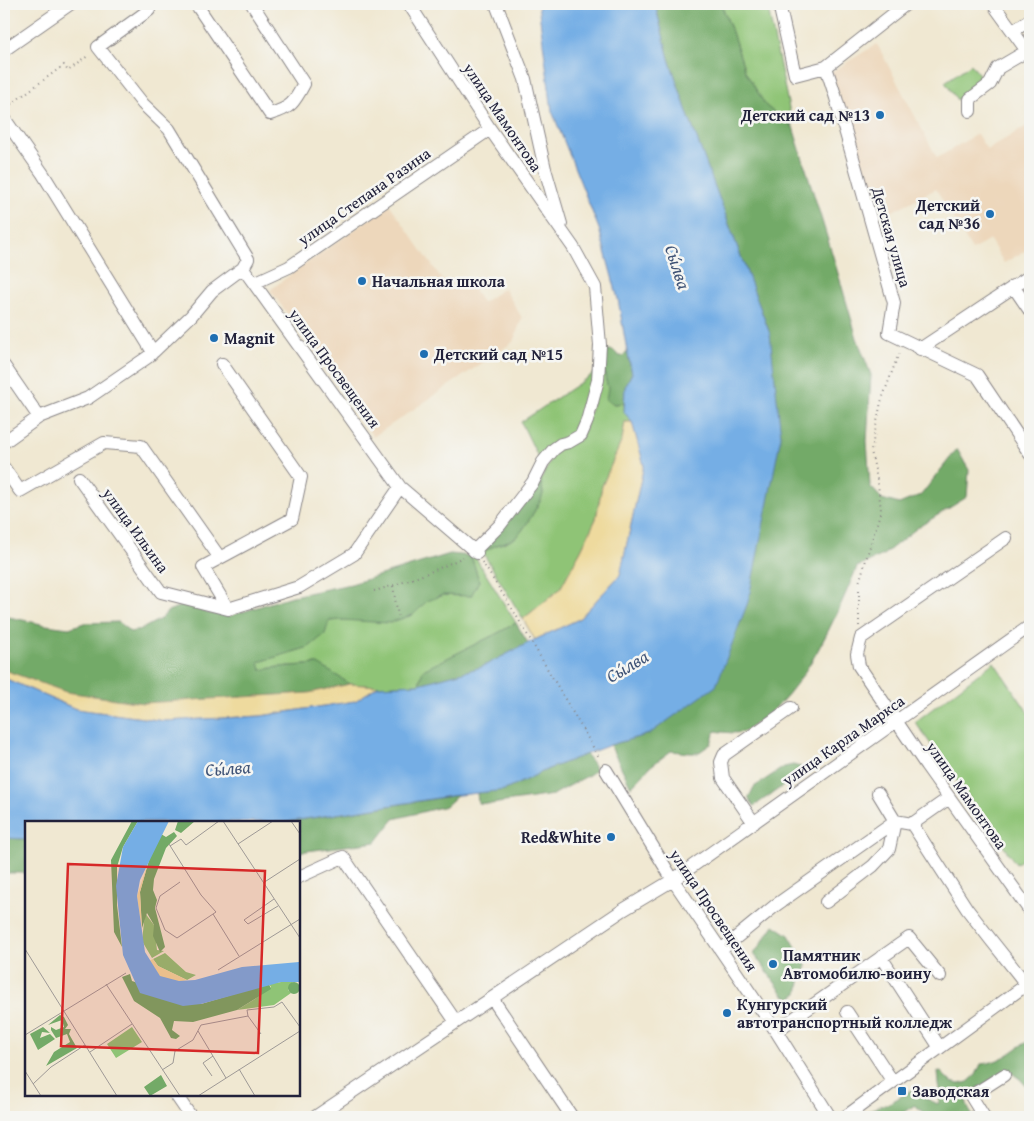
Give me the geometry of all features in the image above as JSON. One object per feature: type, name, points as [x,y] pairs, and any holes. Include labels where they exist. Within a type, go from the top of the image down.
[{"type":"street","points":[[4,50],[69,4]]},
{"type":"street","points":[[4,442],[39,417],[88,398],[148,357],[192,316],[212,291],[244,268],[248,259],[169,129],[143,104],[98,47],[149,10],[145,4]]},
{"type":"street","points":[[196,4],[270,114],[284,109],[295,102],[304,84],[252,4]]},
{"type":"street","name":"улица Мамонтова","points":[[409,4],[490,129],[574,247],[595,287],[600,345],[598,380],[587,421],[581,435],[554,448],[543,462],[533,482],[500,525],[475,552]]},
{"type":"street","points":[[496,4],[525,79],[545,169],[564,233]]},
{"type":"street","points":[[779,4],[796,75],[826,67],[906,4]]},
{"type":"street","points":[[970,112],[970,99],[990,84],[998,68],[1027,51],[993,4]]},
{"type":"street","points":[[1013,31],[1030,20]]},
{"type":"street","name":"Детская улица","points":[[826,67],[894,303],[888,333],[977,375],[1030,454]]},
{"type":"street","points":[[4,118],[43,174],[153,352]]},
{"type":"street","name":"улица Степана Разина","points":[[254,283],[289,267],[490,129]]},
{"type":"street","points":[[527,181],[545,169]]},
{"type":"street","name":"улица Просвещения","points":[[244,268],[400,487],[475,552]]},
{"type":"street","points":[[920,349],[1030,276]]},
{"type":"street","points":[[1013,286],[1030,311]]},
{"type":"street","points":[[222,364],[301,477],[292,519],[203,567],[228,610],[299,587],[354,554],[400,487]]},
{"type":"street","points":[[4,366],[39,417]]},
{"type":"street","points":[[4,468],[20,491],[104,443],[141,446],[220,558]]},
{"type":"street","name":"улица Ильина","points":[[79,478],[161,592],[228,610]]},
{"type":"street","points":[[861,638],[1006,538]]},
{"type":"street","name":"улица Карла Маркса","points":[[315,1117],[623,910],[673,880],[1030,626]]},
{"type":"street","name":"улица Мамонтова","points":[[861,638],[857,654],[859,666],[896,722],[1030,912]]},
{"type":"street","points":[[754,823],[723,778],[721,762],[724,755],[791,708]]},
{"type":"street","name":"улица Просвещения","points":[[605,768],[673,880],[776,1031],[830,1117]]},
{"type":"street","points":[[826,902],[873,866],[889,849],[895,821],[878,793]]},
{"type":"street","points":[[721,950],[776,905],[895,821],[912,824],[949,798]]},
{"type":"street","points":[[845,1117],[1029,985],[990,940],[912,824]]},
{"type":"street","points":[[300,877],[342,856],[456,1022]]},
{"type":"street","points":[[776,1031],[909,938],[940,976]]},
{"type":"street","points":[[881,958],[940,1048]]},
{"type":"street","points":[[492,998],[572,1117]]},
{"type":"street","points":[[847,1012],[894,1082]]},
{"type":"street","points":[[984,1117],[971,1096],[1004,1075]]},
{"type":"street","points":[[177,1096],[192,1117]]},
{"type":"path","points":[[4,109],[64,65],[68,71],[98,47]]},
{"type":"path","points":[[861,638],[859,583],[881,510],[871,451],[881,402],[904,340]]},
{"type":"path","points":[[374,591],[393,586],[450,564],[475,552],[513,610],[605,768]]},
{"type":"path","points":[[393,586],[398,616]]},
{"type":"shaded area","points":[[877,44],[937,158],[977,134],[987,150],[1030,124],[1030,248],[1004,263],[990,240],[972,250],[936,189],[879,218],[831,72]]},
{"type":"shaded area","points":[[390,205],[448,288],[466,276],[482,303],[504,288],[522,318],[513,342],[373,437],[328,370],[270,290]]},
{"type":"green space","points":[[655,4],[721,4],[745,71],[766,106],[793,127],[857,338],[871,375],[867,441],[870,486],[882,499],[899,504],[921,495],[957,449],[969,470],[967,497],[917,528],[883,555],[857,567],[839,609],[816,653],[803,675],[772,711],[750,728],[739,733],[715,731],[711,744],[698,753],[671,751],[651,766],[631,787],[610,745],[649,734],[770,334],[688,115],[669,59]]},
{"type":"green space","points":[[721,4],[767,4],[793,127],[765,106],[745,71]]},
{"type":"green space","points":[[971,64],[984,81],[957,100],[945,82]]},
{"type":"green space","points":[[605,350],[613,350],[619,356],[623,356],[627,351],[632,373],[625,387],[624,403],[614,404],[606,400],[608,388],[604,369]]},
{"type":"green space","points":[[604,369],[614,404],[624,403],[624,412],[632,422],[625,422],[622,440],[602,486],[596,519],[560,589],[523,619],[483,553],[516,537],[526,525],[541,500],[543,493],[541,480],[551,459],[558,449],[581,439]]},
{"type":"green space","points":[[596,372],[583,426],[539,459],[521,422]]},
{"type":"green space","points":[[541,480],[543,494],[541,500],[522,530],[516,537],[483,553],[481,548]]},
{"type":"green space","points":[[450,554],[471,556],[479,581],[471,596],[443,595],[427,601],[413,615],[389,623],[329,621],[325,634],[309,647],[259,662],[261,670],[318,664],[350,684],[309,693],[143,703],[66,692],[4,670],[4,616],[69,628],[84,623],[119,622],[130,632],[142,629],[162,618],[168,611],[185,604],[207,613],[230,616],[288,597],[351,584]]},
{"type":"green space","points":[[474,555],[516,623],[424,670],[419,684],[378,686],[350,684],[317,664],[260,670],[259,662],[309,647],[329,621],[413,615],[427,601],[443,595],[460,596],[479,581],[471,556]]},
{"type":"green space","points":[[516,623],[528,643],[482,667],[419,684],[423,670]]},
{"type":"green space","points":[[994,662],[1030,715],[1030,854],[1016,864],[915,722]]},
{"type":"green space","points":[[586,754],[593,763],[595,770],[553,795],[491,804],[478,803],[477,793],[505,790],[548,769]]},
{"type":"green space","points":[[793,765],[801,767],[803,774],[754,806],[749,797],[754,787],[784,767]]},
{"type":"green space","points":[[458,795],[446,806],[394,819],[376,842],[300,852],[300,821],[292,821]]},
{"type":"green space","points":[[4,838],[25,839],[25,873],[4,873]]},
{"type":"green space","points":[[774,925],[789,935],[806,964],[806,970],[801,977],[798,993],[791,998],[784,995],[754,954]]},
{"type":"green space","points":[[1030,1041],[1030,1090],[1009,1071],[967,1094],[967,1106],[974,1117],[928,1117],[915,1105],[896,1117],[862,1117],[872,1109],[891,1102],[913,1089],[925,1098],[938,1104],[941,1094],[938,1071],[951,1082],[959,1084],[968,1082],[976,1075],[981,1064],[1001,1059]]},
{"type":"sand","points":[[625,422],[632,422],[644,465],[620,575],[579,619],[535,640],[523,619],[560,589],[581,550],[596,519],[602,486],[622,440]]},
{"type":"sand","points":[[4,670],[66,692],[143,703],[309,693],[350,684],[378,686],[356,701],[261,716],[165,721],[76,709],[4,678]]},
{"type":"water","name":"Сы́лва","points":[[538,4],[655,4],[669,59],[688,115],[770,334],[781,436],[748,602],[716,686],[649,734],[610,745],[548,769],[505,790],[450,796],[292,821],[25,821],[25,839],[4,838],[4,678],[76,709],[165,721],[261,716],[355,701],[378,686],[419,684],[482,667],[579,619],[620,575],[644,465],[632,422],[624,412],[625,387],[632,373],[618,299],[599,229],[552,111]]},
{"type":"place","name":"Детский сад №13","points":[[880,115]]},
{"type":"place","name":"Детский сад №36","points":[[990,214]]},
{"type":"place","name":"Начальная школа","points":[[362,281]]},
{"type":"place","name":"Magnit","points":[[214,338]]},
{"type":"place","name":"Детский сад №15","points":[[424,354]]},
{"type":"place","name":"Red&White","points":[[611,837]]},
{"type":"place","name":"Памятник Автомобилю-воину","points":[[773,964]]},
{"type":"place","name":"Кунгурский автотранспортный колледж","points":[[727,1013]]},
{"type":"place","name":"Заводская","points":[[902,1091]]}]
